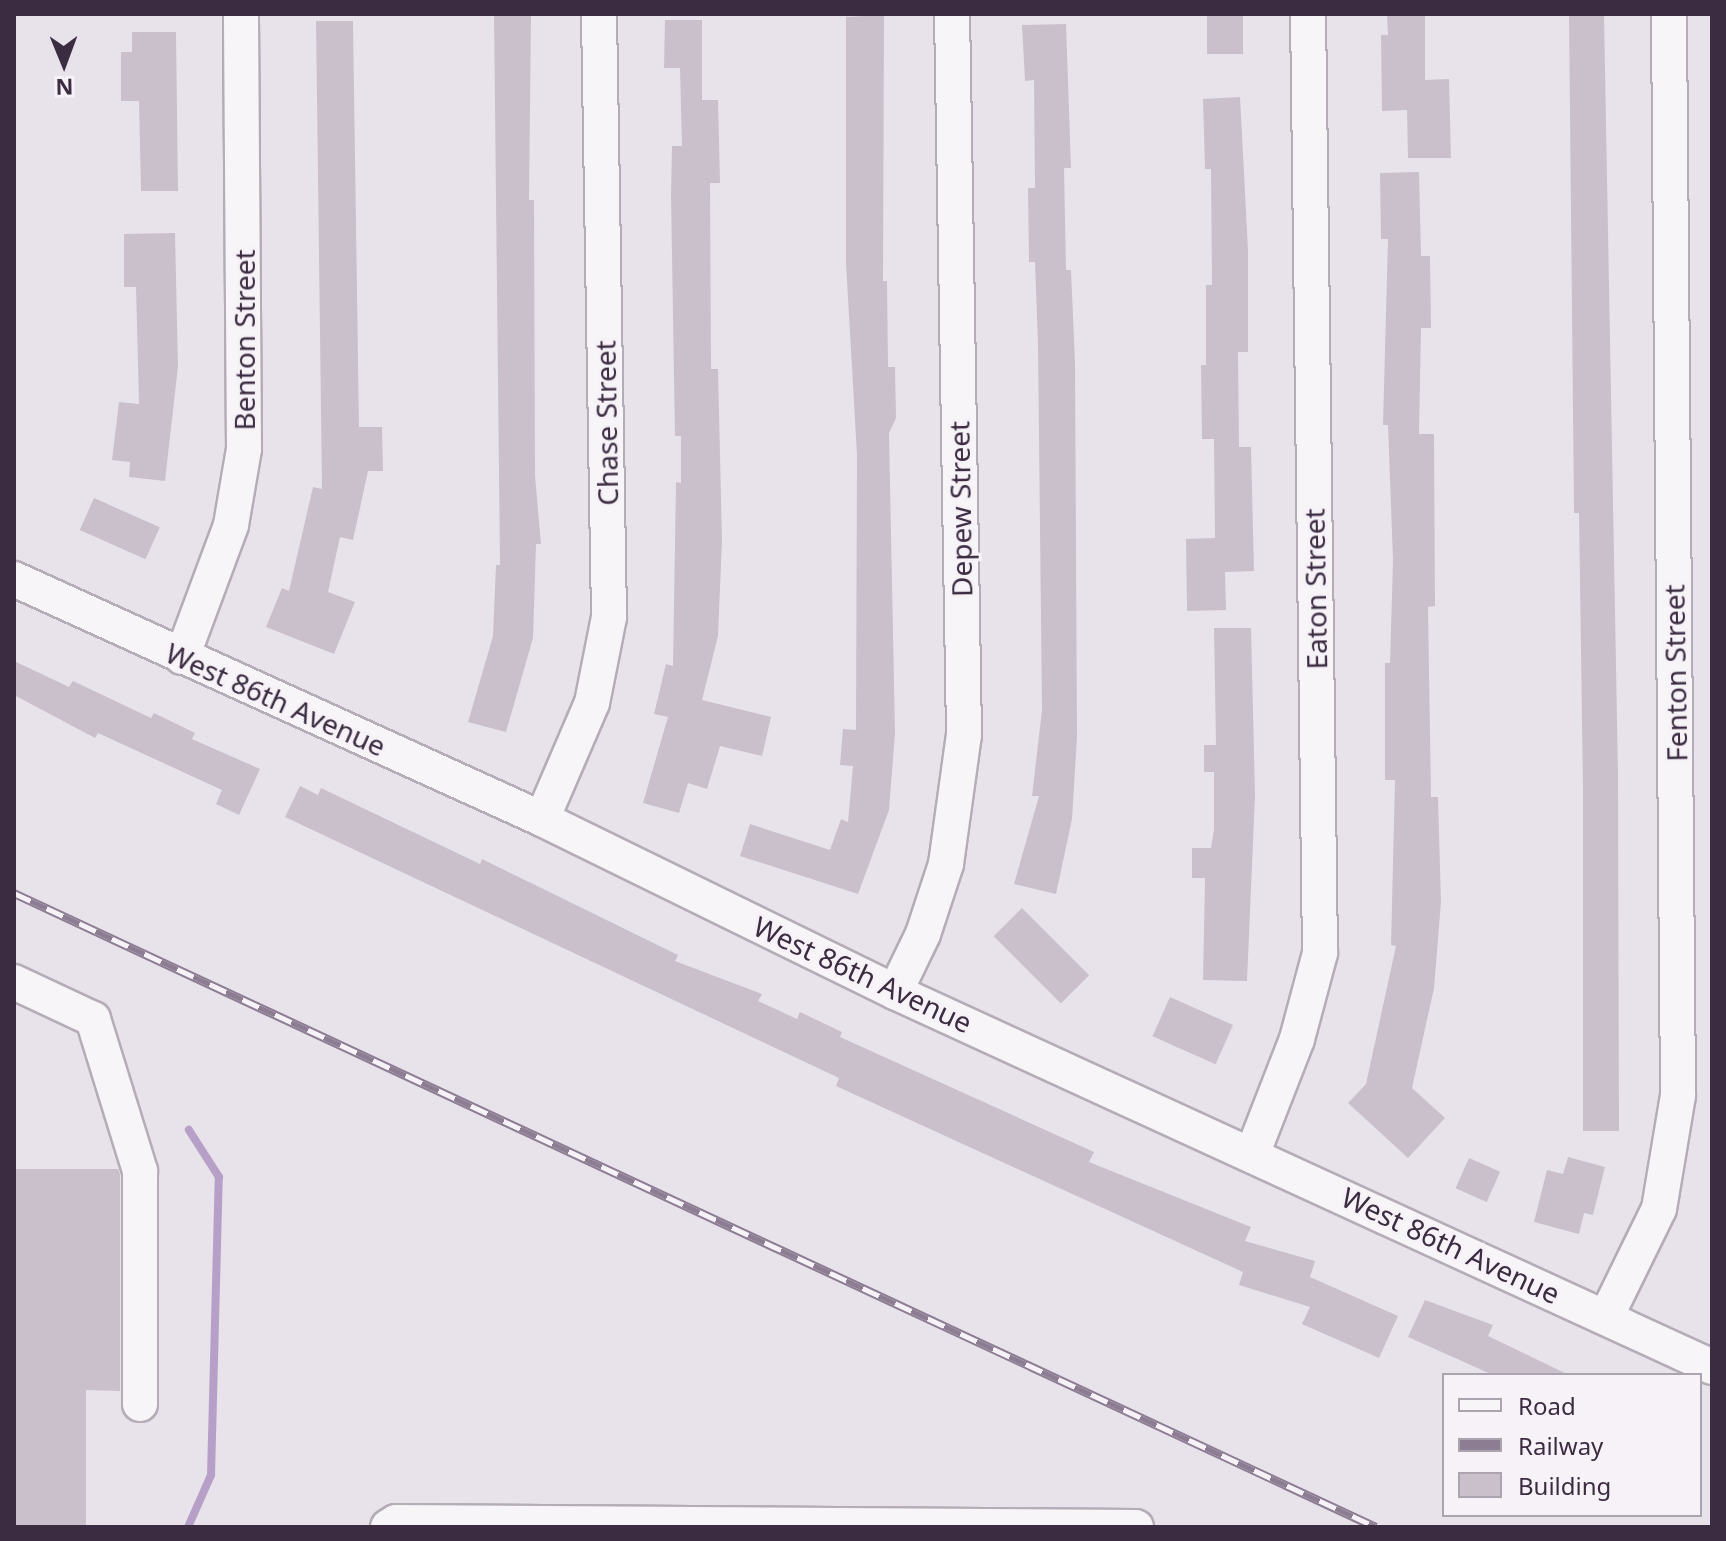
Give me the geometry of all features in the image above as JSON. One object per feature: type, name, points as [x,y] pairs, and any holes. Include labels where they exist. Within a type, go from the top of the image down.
[{"type":"street","name":"Benton Street","points":[[182,657],[231,525],[244,449],[241,14]]},
{"type":"street","name":"Chase Street","points":[[542,819],[592,703],[609,617],[599,14]]},
{"type":"street","name":"Depew Street","points":[[895,992],[923,934],[946,864],[964,735],[952,14]]},
{"type":"street","name":"Eaton Street","points":[[1253,1152],[1297,1039],[1320,953],[1308,14]]},
{"type":"street","name":"Fenton Street","points":[[1606,1317],[1659,1209],[1678,1095],[1669,14]]},
{"type":"street","name":"West 86th Avenue","points":[[14,579],[542,819],[895,992],[1253,1152],[1712,1367]]},
{"type":"street","points":[[14,982],[93,1019],[140,1171],[140,1404]]},
{"type":"street","points":[[388,1527],[411,1522],[1136,1527]]},
{"type":"building","points":[[494,14],[531,14],[529,200],[534,200],[535,476],[541,544],[536,544],[533,638],[506,732],[468,722],[493,636],[496,565],[500,565]]},
{"type":"building","points":[[1207,14],[1243,14],[1243,54],[1207,54]]},
{"type":"building","points":[[1387,14],[1425,14],[1425,80],[1449,79],[1451,158],[1408,158],[1407,110],[1382,111],[1381,35],[1388,35]]},
{"type":"building","points":[[1569,14],[1604,14],[1618,774],[1619,1131],[1583,1131],[1583,790],[1579,513],[1574,513]]},
{"type":"building","points":[[884,15],[883,281],[887,281],[888,367],[895,367],[896,418],[889,433],[895,733],[889,810],[858,894],[740,856],[750,824],[830,850],[841,819],[848,822],[853,766],[840,765],[843,729],[856,730],[857,455],[846,263],[846,17]]},
{"type":"building","points":[[665,20],[702,20],[702,100],[718,100],[720,183],[710,183],[711,369],[718,369],[722,540],[718,636],[702,700],[771,717],[762,756],[720,746],[707,789],[688,783],[679,813],[643,803],[668,717],[654,714],[666,664],[673,666],[676,482],[681,483],[681,436],[675,436],[671,195],[672,146],[682,146],[680,68],[664,68]]},
{"type":"building","points":[[316,21],[353,21],[359,427],[382,427],[383,471],[368,471],[353,540],[340,537],[328,592],[355,602],[334,654],[266,627],[282,588],[289,591],[313,487],[322,489]]},
{"type":"building","points":[[1066,24],[1071,168],[1064,168],[1066,270],[1071,270],[1075,362],[1077,736],[1072,819],[1056,894],[1014,884],[1039,796],[1032,796],[1042,710],[1038,345],[1035,262],[1029,262],[1028,188],[1035,188],[1034,80],[1025,81],[1022,25]]},
{"type":"building","points":[[132,32],[176,32],[178,191],[141,191],[139,101],[121,101],[121,52],[132,52]]},
{"type":"building","points":[[1240,97],[1248,250],[1248,352],[1238,352],[1239,447],[1251,447],[1254,571],[1225,572],[1226,610],[1187,611],[1186,539],[1215,538],[1214,439],[1202,439],[1201,365],[1206,365],[1206,285],[1212,285],[1211,169],[1205,169],[1203,99]]},
{"type":"building","points":[[1419,172],[1421,256],[1430,256],[1431,328],[1421,328],[1419,434],[1434,434],[1435,606],[1428,607],[1431,797],[1438,797],[1441,902],[1434,988],[1412,1088],[1445,1118],[1408,1158],[1348,1103],[1366,1084],[1396,946],[1391,945],[1395,780],[1385,780],[1385,663],[1390,663],[1393,560],[1388,425],[1383,425],[1388,239],[1381,239],[1380,173]]},
{"type":"building","points":[[175,233],[178,366],[165,481],[129,477],[130,462],[112,460],[119,402],[139,404],[136,287],[124,287],[124,234]]},
{"type":"building","points":[[94,498],[160,527],[146,559],[80,530]]},
{"type":"building","points":[[1214,628],[1251,628],[1255,795],[1247,981],[1203,980],[1205,878],[1192,878],[1192,848],[1211,848],[1214,830],[1214,772],[1204,772],[1204,745],[1216,745]]},
{"type":"building","points":[[14,661],[69,687],[73,681],[151,718],[154,713],[195,733],[192,739],[260,769],[239,815],[216,804],[222,790],[98,733],[95,738],[14,695]]},
{"type":"building","points":[[300,786],[318,795],[321,788],[480,864],[482,859],[678,955],[675,961],[762,994],[758,1001],[797,1019],[800,1012],[842,1032],[840,1037],[1094,1152],[1089,1162],[1251,1227],[1245,1241],[1315,1261],[1310,1277],[1398,1316],[1379,1358],[1302,1324],[1310,1307],[1239,1285],[1243,1272],[836,1086],[839,1078],[285,817]]},
{"type":"building","points":[[1022,908],[1089,975],[1061,1003],[994,936]]},
{"type":"building","points":[[1170,997],[1233,1025],[1216,1064],[1153,1036]]},
{"type":"building","points":[[1568,1157],[1605,1167],[1593,1215],[1584,1213],[1579,1234],[1534,1222],[1547,1170],[1563,1174]]},
{"type":"building","points":[[1469,1158],[1500,1172],[1487,1202],[1456,1188]]},
{"type":"building","points":[[14,1169],[118,1169],[120,1174],[120,1391],[86,1390],[86,1527],[14,1527]]},
{"type":"building","points":[[1425,1300],[1493,1325],[1488,1336],[1565,1373],[1489,1373],[1408,1337]]},
{"type":"waterway","points":[[188,1527],[211,1475],[219,1177],[189,1130]]},
{"type":"railway","points":[[14,893],[1376,1527]]}]
